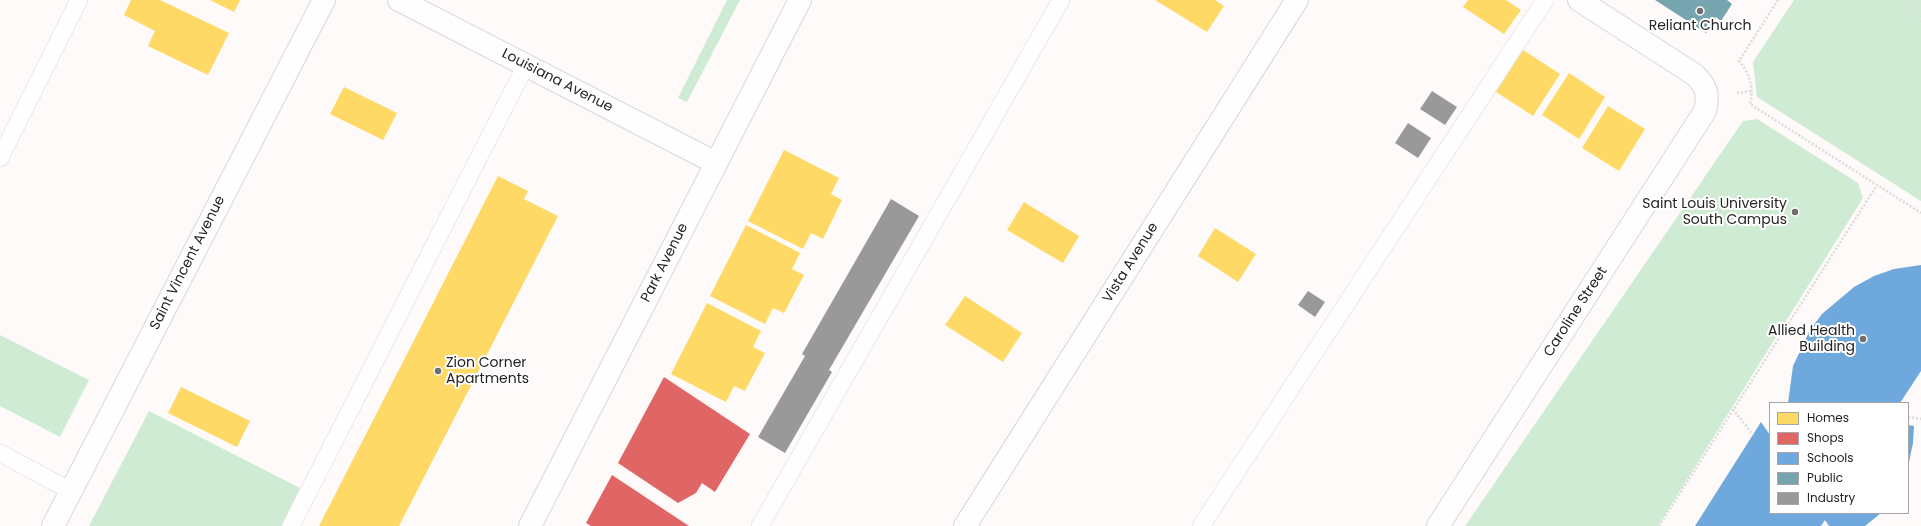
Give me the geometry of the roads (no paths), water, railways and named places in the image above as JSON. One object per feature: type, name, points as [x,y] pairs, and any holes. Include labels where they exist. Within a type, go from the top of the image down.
[{"type":"street","name":"Saint Vincent Avenue","points":[[53,526],[324,0]]},
{"type":"street","name":"Louisiana Avenue","points":[[399,0],[716,163]]},
{"type":"street","name":"Park Avenue","points":[[530,526],[800,0]]},
{"type":"street","name":"Vista Avenue","points":[[965,526],[1297,0]]},
{"type":"street","name":"Caroline Street","points":[[1438,526],[1705,111],[1708,96],[1703,83],[1695,75],[1579,0]]},
{"type":"lane","points":[[0,158],[79,0]]},
{"type":"lane","points":[[760,526],[1061,0]]},
{"type":"lane","points":[[1200,526],[1545,0]]},
{"type":"lane","points":[[291,526],[526,65]]},
{"type":"lane","points":[[0,453],[71,491]]},
{"type":"place","name":"Reliant Church","points":[[1700,11]]},
{"type":"place","name":"Saint Louis University South Campus","points":[[1795,212]]},
{"type":"place","name":"Allied Health Building","points":[[1863,339]]},
{"type":"place","name":"Zion Corner Apartments","points":[[438,371]]}]
